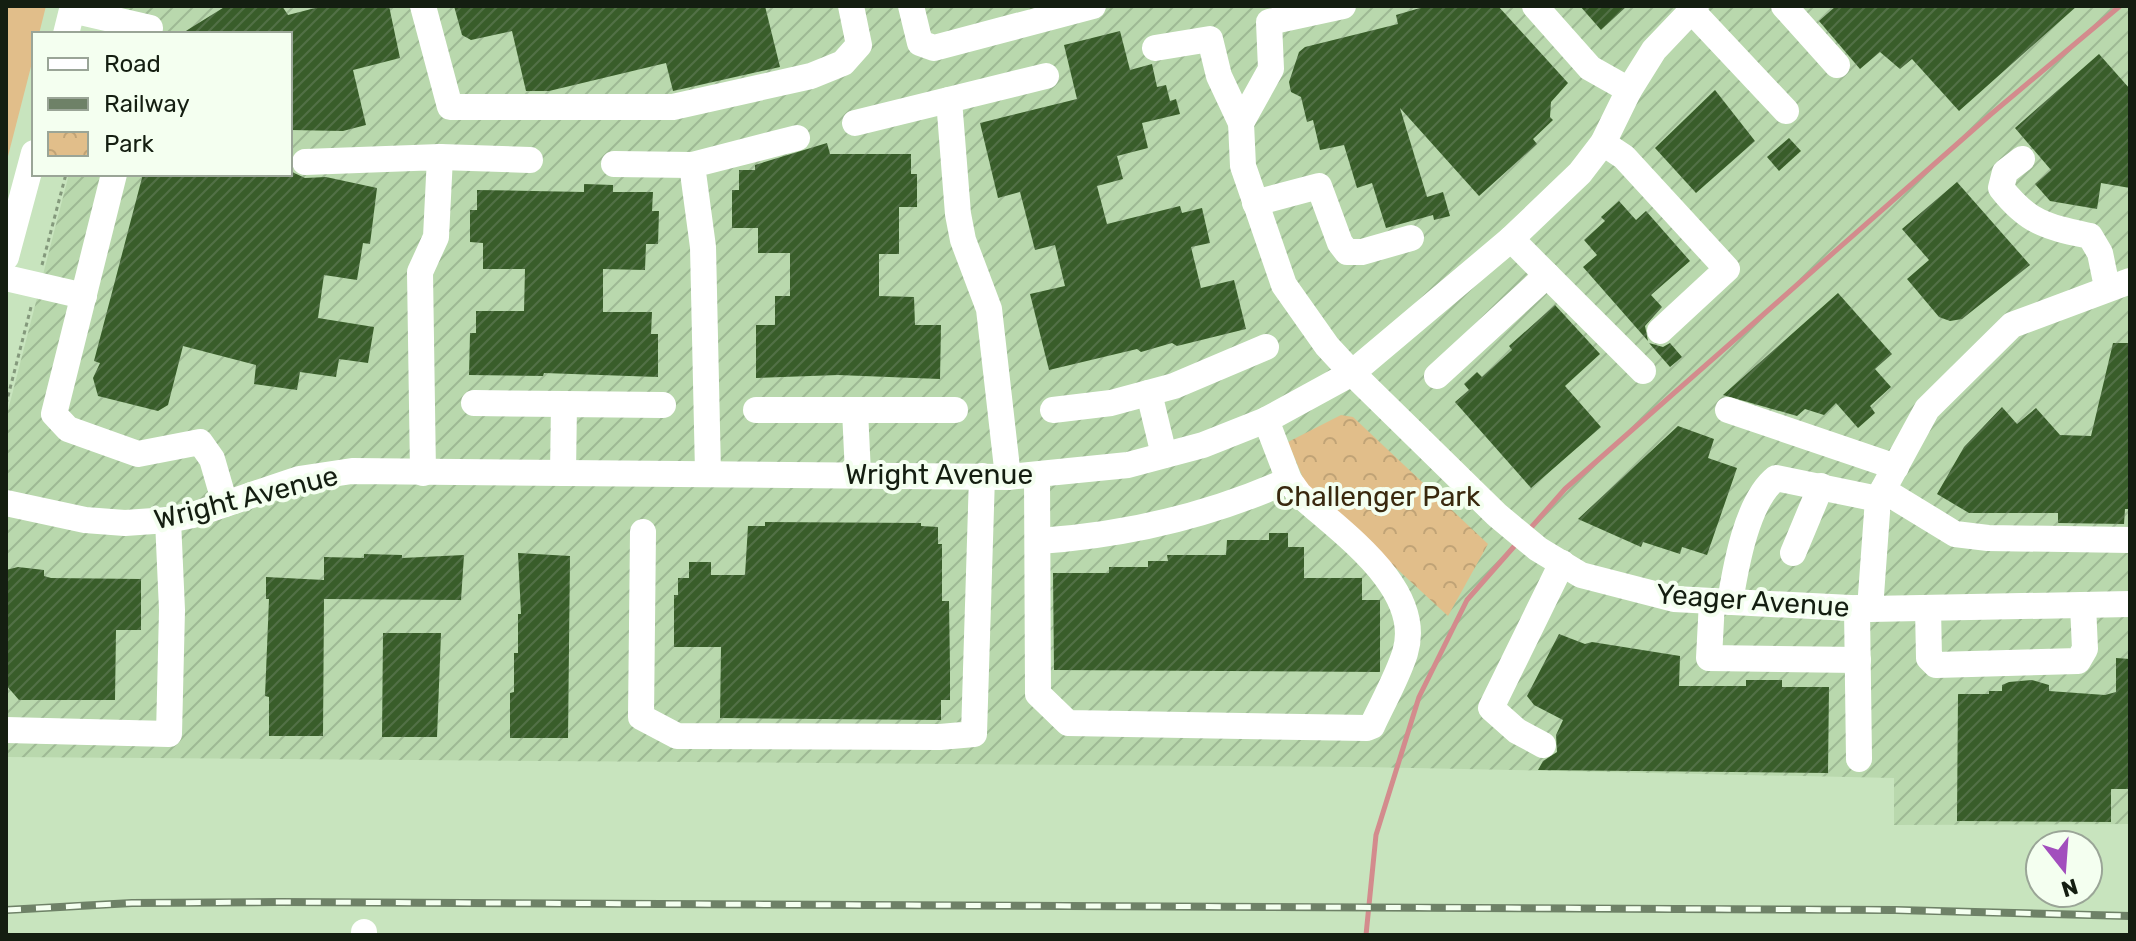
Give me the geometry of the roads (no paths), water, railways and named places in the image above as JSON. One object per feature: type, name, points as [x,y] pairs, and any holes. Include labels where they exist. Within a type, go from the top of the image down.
[{"type":"street","points":[[423,6],[450,107],[673,107],[811,76],[843,63],[859,45],[851,6]]},
{"type":"street","points":[[911,6],[920,43],[934,48],[1093,6]]},
{"type":"street","points":[[1241,123],[1271,69],[1269,22],[1343,6]]},
{"type":"street","points":[[1535,6],[1590,68],[1629,90]]},
{"type":"street","points":[[1693,8],[1786,111]]},
{"type":"street","name":"Wright Avenue","points":[[6,503],[85,520],[125,523],[168,520],[299,479],[352,471],[995,477],[1128,465],[1164,455],[1266,420],[1352,373],[1511,239],[1580,173],[1603,143],[1629,90],[1654,50],[1693,8]]},
{"type":"street","points":[[1790,8],[1837,65]]},
{"type":"street","points":[[70,17],[151,23]]},
{"type":"street","points":[[1155,48],[1206,37],[1210,39],[1219,76],[1241,123]]},
{"type":"street","points":[[855,123],[1046,76]]},
{"type":"street","points":[[643,532],[641,717],[677,736],[940,737],[974,734],[995,477],[989,309],[963,240],[949,100]]},
{"type":"street","name":"Yeager Avenue","points":[[1241,123],[1243,166],[1284,285],[1327,346],[1506,522],[1538,549],[1581,575],[1674,599],[1864,608],[2130,604]]},
{"type":"street","points":[[614,164],[692,165],[797,138]]},
{"type":"street","points":[[1603,143],[1624,157],[1727,269],[1660,331]]},
{"type":"street","points":[[423,473],[420,272],[436,237],[440,157]]},
{"type":"street","points":[[305,162],[440,157],[530,160]]},
{"type":"street","points":[[1859,759],[1858,660],[1886,485],[1927,409],[2012,325],[2119,284],[2090,236],[2040,225],[2015,206],[2001,188],[2005,172],[2022,159]]},
{"type":"street","points":[[6,257],[32,160]]},
{"type":"street","points":[[692,165],[703,277],[708,472]]},
{"type":"street","points":[[114,176],[54,414],[68,429],[138,454],[200,442],[212,459],[225,504]]},
{"type":"street","points":[[1255,203],[1319,186],[1340,243],[1347,252],[1362,252],[1411,238]]},
{"type":"street","points":[[1511,239],[1643,371]]},
{"type":"street","points":[[1437,376],[1547,275]]},
{"type":"street","points":[[6,278],[84,296]]},
{"type":"street","points":[[1053,410],[1111,403],[1174,386],[1266,347]]},
{"type":"street","points":[[1149,393],[1164,455]]},
{"type":"street","points":[[474,403],[663,405]]},
{"type":"street","points":[[563,473],[564,404]]},
{"type":"street","points":[[756,410],[955,410]]},
{"type":"street","points":[[855,410],[858,474]]},
{"type":"street","points":[[1728,410],[1886,485],[1955,534],[1988,538],[2130,540]]},
{"type":"street","points":[[1037,475],[1038,694],[1068,723],[1367,728],[1372,726],[1406,651],[1405,611],[1390,580],[1299,494],[1289,480],[1266,420]]},
{"type":"street","points":[[1858,660],[1709,658],[1721,601],[1763,488],[1776,478],[1821,486],[1886,485]]},
{"type":"street","points":[[1039,541],[1083,538],[1172,522],[1219,508],[1289,480]]},
{"type":"street","points":[[1793,553],[1821,486]]},
{"type":"street","points":[[6,730],[169,734],[172,610],[168,520]]},
{"type":"street","points":[[1543,745],[1517,731],[1491,708],[1562,563]]},
{"type":"street","points":[[1928,608],[1929,658],[1936,665],[1951,665],[2078,661],[2085,649],[2083,605]]},
{"type":"waterway","points":[[1528,531],[1565,489],[1990,115],[2120,6]]},
{"type":"waterway","points":[[1366,935],[1376,835],[1419,697],[1467,600],[1518,542]]},
{"type":"railway","points":[[6,910],[132,903],[280,902],[1896,910],[2130,916]]},
{"type":"park label","name":"Challenger Park","points":[[1378,496]]}]
